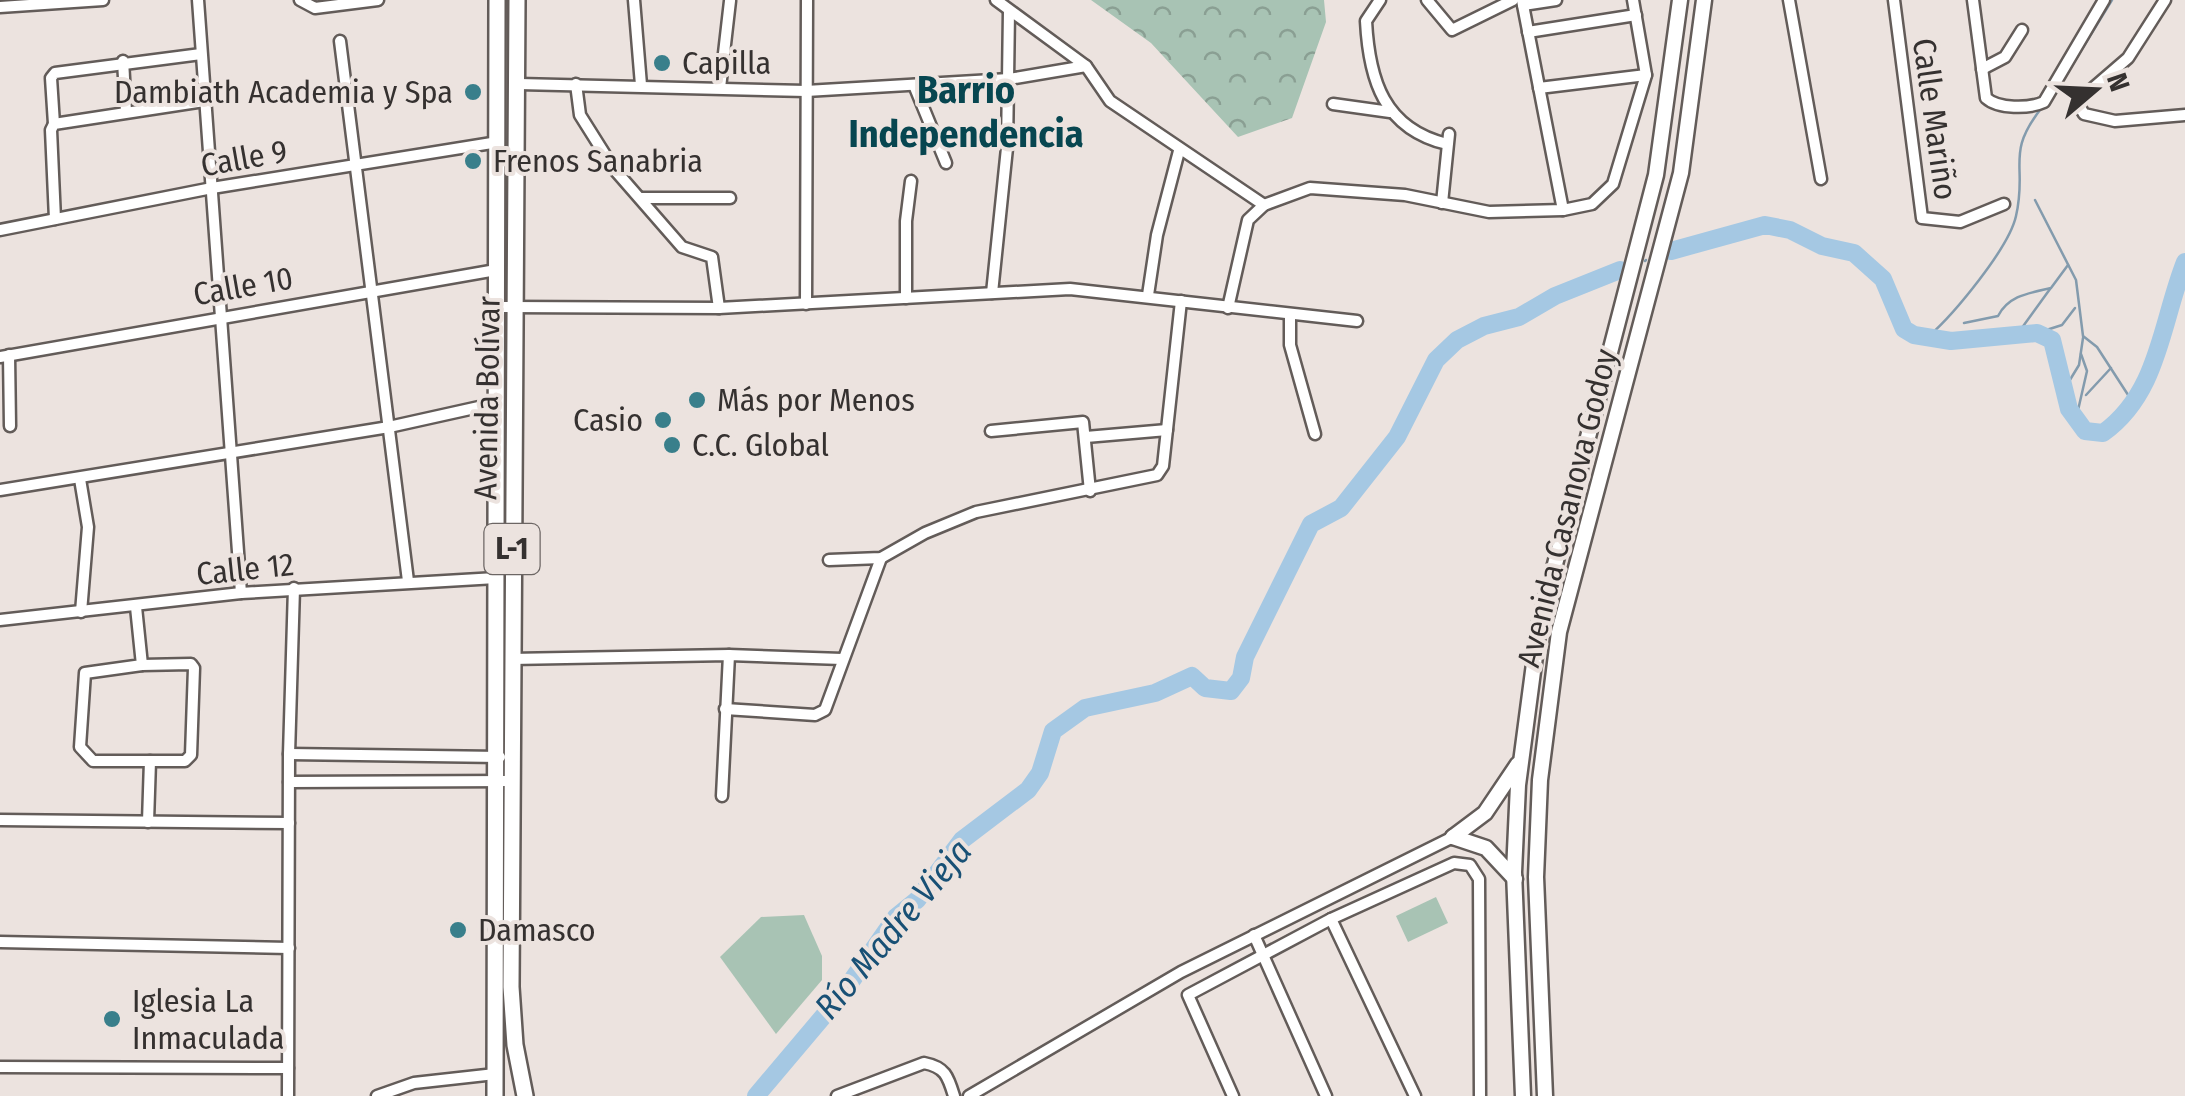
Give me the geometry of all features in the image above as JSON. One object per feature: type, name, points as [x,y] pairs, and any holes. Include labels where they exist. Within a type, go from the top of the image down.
[{"type":"main road","name":"Avenida Bolívar","points":[[495,1096],[503,781],[496,578],[497,0]]},
{"type":"main road","name":"Avenida Bolívar","points":[[503,757],[510,659],[519,84],[516,0]]},
{"type":"main road","name":"Avenida Bolívar","points":[[503,781],[514,1045],[525,1096]]},
{"type":"street","points":[[0,7],[103,0]]},
{"type":"street","points":[[198,0],[241,592]]},
{"type":"street","points":[[300,0],[315,8],[378,0]]},
{"type":"street","points":[[634,0],[641,85]]},
{"type":"street","points":[[806,304],[807,0]]},
{"type":"street","points":[[996,0],[1086,66],[1110,101],[1264,205]]},
{"type":"street","points":[[1380,0],[1366,22],[1377,88],[1390,112],[1427,140],[1448,139],[1442,202]]},
{"type":"street","points":[[1427,0],[1452,30],[1519,2],[1556,0]]},
{"type":"street","points":[[1228,308],[1248,220],[1264,205],[1322,187],[1442,202],[1488,212],[1563,210],[1592,204],[1613,184],[1646,75],[1632,0]]},
{"type":"street","name":"Avenida Casanova Godoy","points":[[1523,1096],[1515,880],[1522,758],[1539,626],[1656,175],[1680,0]]},
{"type":"street","name":"Avenida Casanova Godoy","points":[[1545,1096],[1538,808],[1559,632],[1681,173],[1704,0]]},
{"type":"street","points":[[1789,0],[1821,179]]},
{"type":"street","name":"Calle Mariño","points":[[1894,0],[1922,218],[1960,222],[2004,204]]},
{"type":"street","points":[[1973,0],[1986,98],[1997,105],[2032,106],[2044,102],[2104,0]]},
{"type":"street","points":[[2165,0],[2128,58],[2077,102],[2084,114],[2115,121],[2185,115]]},
{"type":"street","points":[[720,88],[730,1]]},
{"type":"street","points":[[1519,2],[1563,210]]},
{"type":"street","points":[[992,293],[1008,148],[1009,11]]},
{"type":"street","points":[[1528,32],[1636,15]]},
{"type":"street","points":[[1982,70],[2005,57],[2022,30]]},
{"type":"street","points":[[340,41],[352,164],[373,289],[408,581]]},
{"type":"street","points":[[55,219],[51,132],[55,73],[122,61],[201,54]]},
{"type":"street","points":[[122,61],[126,111]]},
{"type":"street","points":[[519,84],[806,91],[1009,79],[1086,66]]},
{"type":"street","points":[[1539,88],[1646,75]]},
{"type":"street","points":[[576,84],[580,115],[640,198],[682,247],[712,257],[719,308]]},
{"type":"street","points":[[914,85],[946,163]]},
{"type":"street","points":[[54,124],[204,101]]},
{"type":"street","points":[[1334,104],[1390,112]]},
{"type":"street","name":"Calle 9","points":[[0,230],[212,188],[498,142]]},
{"type":"street","points":[[1148,295],[1157,234],[1179,151]]},
{"type":"street","points":[[906,298],[906,220],[911,181]]},
{"type":"street","points":[[640,198],[730,198]]},
{"type":"street","name":"Calle 10","points":[[4,356],[221,315],[496,270]]},
{"type":"street","points":[[496,307],[719,308],[1070,289],[1357,321]]},
{"type":"street","points":[[829,560],[881,558],[965,516],[1157,475],[1163,466],[1181,301]]},
{"type":"street","points":[[1290,316],[1290,346],[1315,434]]},
{"type":"street","points":[[4,356],[10,426]]},
{"type":"street","points":[[0,490],[389,426],[496,402]]},
{"type":"street","points":[[991,431],[1081,421],[1090,491]]},
{"type":"street","points":[[1086,437],[1167,430]]},
{"type":"street","points":[[80,478],[88,527],[81,612]]},
{"type":"street","points":[[725,709],[820,714],[881,558]]},
{"type":"street","name":"Calle 12","points":[[0,620],[241,592],[496,578]]},
{"type":"street","points":[[288,1096],[288,754],[294,588]]},
{"type":"street","points":[[136,607],[142,665]]},
{"type":"street","points":[[510,659],[730,654],[842,659]]},
{"type":"street","points":[[722,796],[728,747],[725,709],[730,654]]},
{"type":"street","points":[[191,664],[194,668],[191,754],[185,761],[93,761],[80,747],[85,672],[142,665],[191,664]]},
{"type":"street","points":[[288,754],[503,757]]},
{"type":"street","points":[[968,1096],[1143,992],[1453,836],[1485,814],[1522,758]]},
{"type":"street","points":[[148,822],[150,761]]},
{"type":"street","points":[[289,782],[503,781]]},
{"type":"street","points":[[0,820],[289,822]]},
{"type":"street","points":[[1453,836],[1486,848],[1515,880]]},
{"type":"street","points":[[1233,1096],[1188,995],[1331,919],[1454,863],[1470,866],[1478,879],[1480,1096]]},
{"type":"street","points":[[1331,919],[1415,1096]]},
{"type":"street","points":[[1254,935],[1326,1096]]},
{"type":"street","points":[[0,942],[288,948]]},
{"type":"street","points":[[837,1096],[924,1063],[937,1065],[948,1074],[954,1096]]},
{"type":"street","points":[[0,1068],[288,1068]]},
{"type":"street","points":[[377,1096],[414,1083],[495,1074]]},
{"type":"green space","points":[[1091,0],[1324,0],[1326,22],[1292,118],[1238,137],[1151,43]]},
{"type":"green space","points":[[1436,897],[1448,923],[1408,942],[1396,916]]},
{"type":"green space","points":[[804,915],[822,956],[822,980],[776,1034],[720,957],[761,917]]},
{"type":"waterway","points":[[2058,88],[2112,0]]},
{"type":"waterway","points":[[1929,336],[1979,280],[2011,229],[2019,198],[2020,149],[2043,106]]},
{"type":"waterway","points":[[2035,200],[2076,280],[2083,336],[2097,347],[2132,401]]},
{"type":"waterway","name":"Río Madre Vieja","points":[[1671,251],[1765,225],[1854,253],[1883,279],[1904,329],[1914,335],[1951,341],[2037,333],[2052,340],[2069,409],[2085,431],[2103,433],[2122,417],[2147,377],[2185,262]]},
{"type":"waterway","points":[[1964,323],[1998,316],[2014,299],[2051,288],[2068,265]]},
{"type":"waterway","name":"Río Madre Vieja","points":[[756,1096],[843,993],[896,917],[917,900],[962,840],[1028,790],[1040,773],[1053,731],[1085,708],[1155,693],[1192,676],[1205,688],[1231,691],[1241,678],[1245,657],[1311,524],[1341,508],[1397,437],[1436,360],[1457,340],[1484,326],[1519,317],[1555,296],[1620,270]]},
{"type":"waterway","points":[[2016,336],[2050,289]]},
{"type":"waterway","points":[[2037,333],[2062,325],[2075,308]]},
{"type":"waterway","points":[[2065,388],[2079,365],[2083,338]]},
{"type":"waterway","points":[[2076,419],[2087,371],[2081,354]]},
{"type":"waterway","points":[[2086,395],[2111,368]]},
{"type":"place","name":"Capilla","points":[[662,63]]},
{"type":"place","name":"Dambiath Academia y Spa","points":[[473,92]]},
{"type":"place","name":"Frenos Sanabria","points":[[473,161]]},
{"type":"place","name":"Más por Menos","points":[[697,400]]},
{"type":"place","name":"Casio","points":[[663,420]]},
{"type":"place","name":"C.C. Global","points":[[672,445]]},
{"type":"place","name":"Damasco","points":[[458,930]]},
{"type":"place","name":"Iglesia La Inmaculada","points":[[112,1019]]},
{"type":"district","name":"Barrio Independencia","points":[[966,112]]}]
